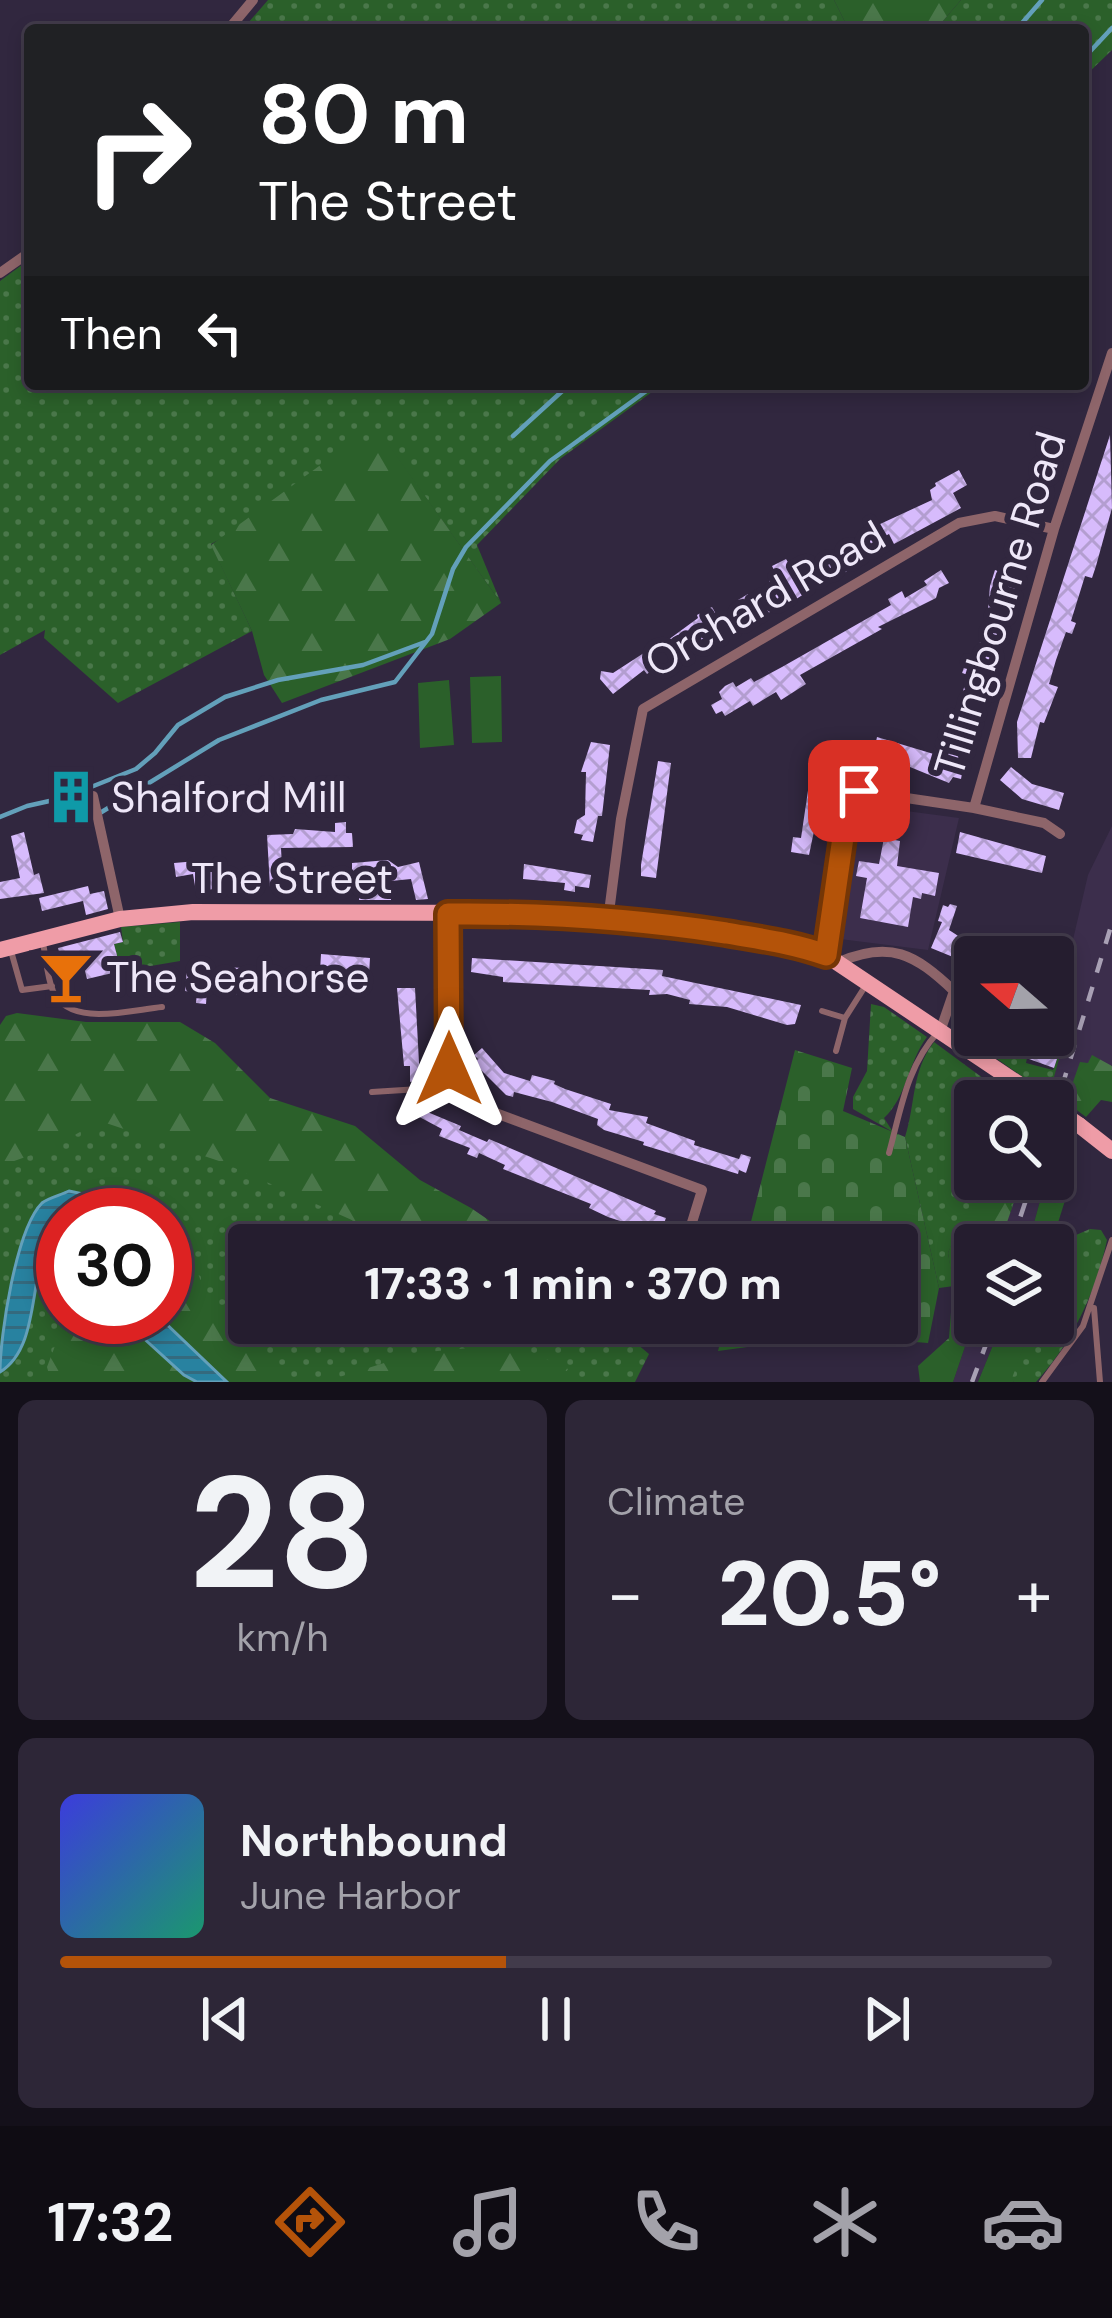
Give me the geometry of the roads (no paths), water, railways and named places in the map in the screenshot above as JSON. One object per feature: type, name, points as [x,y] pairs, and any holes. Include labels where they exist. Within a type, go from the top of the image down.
[{"type":"main road","name":"The Street","points":[[5,949],[120,919],[193,912],[533,913],[788,943],[832,959],[1014,1080]]},
{"type":"main road","points":[[1074,1122],[1112,1151]]},
{"type":"street","points":[[233,24],[253,0]]},
{"type":"street","name":"Tillingbourne Road","points":[[832,959],[848,803],[859,791],[974,808],[1054,529],[1112,353]]},
{"type":"street","name":"Orchard Road","points":[[608,920],[624,799],[643,710],[959,523],[995,516],[1054,529]]},
{"type":"street","points":[[93,796],[120,919]]},
{"type":"street","points":[[974,808],[1044,823],[1060,834]]},
{"type":"street","points":[[448,914],[451,1088],[466,1102],[702,1190],[691,1224]]},
{"type":"street","points":[[832,959],[869,949],[924,963],[953,991],[941,1029]]},
{"type":"lane","points":[[42,940],[54,994],[73,1010],[94,1014],[162,1007]]},
{"type":"lane","points":[[5,949],[22,990],[52,986]]},
{"type":"lane","points":[[836,1051],[845,1018],[868,982]]},
{"type":"lane","points":[[822,1011],[845,1018]]},
{"type":"lane","points":[[890,1153],[919,1053],[941,1029]]},
{"type":"lane","points":[[372,1092],[451,1088]]},
{"type":"lane","points":[[1042,1382],[1083,1326],[1112,1240]]},
{"type":"lane","points":[[1094,1302],[1100,1382]]},
{"type":"water","points":[[36,1212],[36,1290],[29,1324],[19,1352],[0,1372],[17,1258]]},
{"type":"water","points":[[150,1344],[187,1344],[227,1382],[197,1382]]},
{"type":"waterway","points":[[1021,24],[1042,0]]},
{"type":"waterway","points":[[1089,53],[1112,28]]},
{"type":"waterway","points":[[513,436],[563,390]]},
{"type":"waterway","points":[[100,813],[219,740],[321,700],[395,682],[432,634],[453,569],[466,547],[550,461],[648,390]]},
{"type":"waterway","points":[[86,789],[136,769],[178,725],[225,697],[278,680],[363,665],[425,642]]},
{"type":"waterway","points":[[0,817],[63,798]]},
{"type":"waterway","points":[[52,802],[64,824],[85,819]]},
{"type":"railway","points":[[1064,1080],[1112,923]]},
{"type":"railway","points":[[1018,1224],[1026,1200]]},
{"type":"railway","points":[[972,1382],[986,1344]]},
{"type":"place","name":"Shalford Mill","points":[[71,797]]},
{"type":"place","name":"The Seahorse","points":[[66,977]]}]
